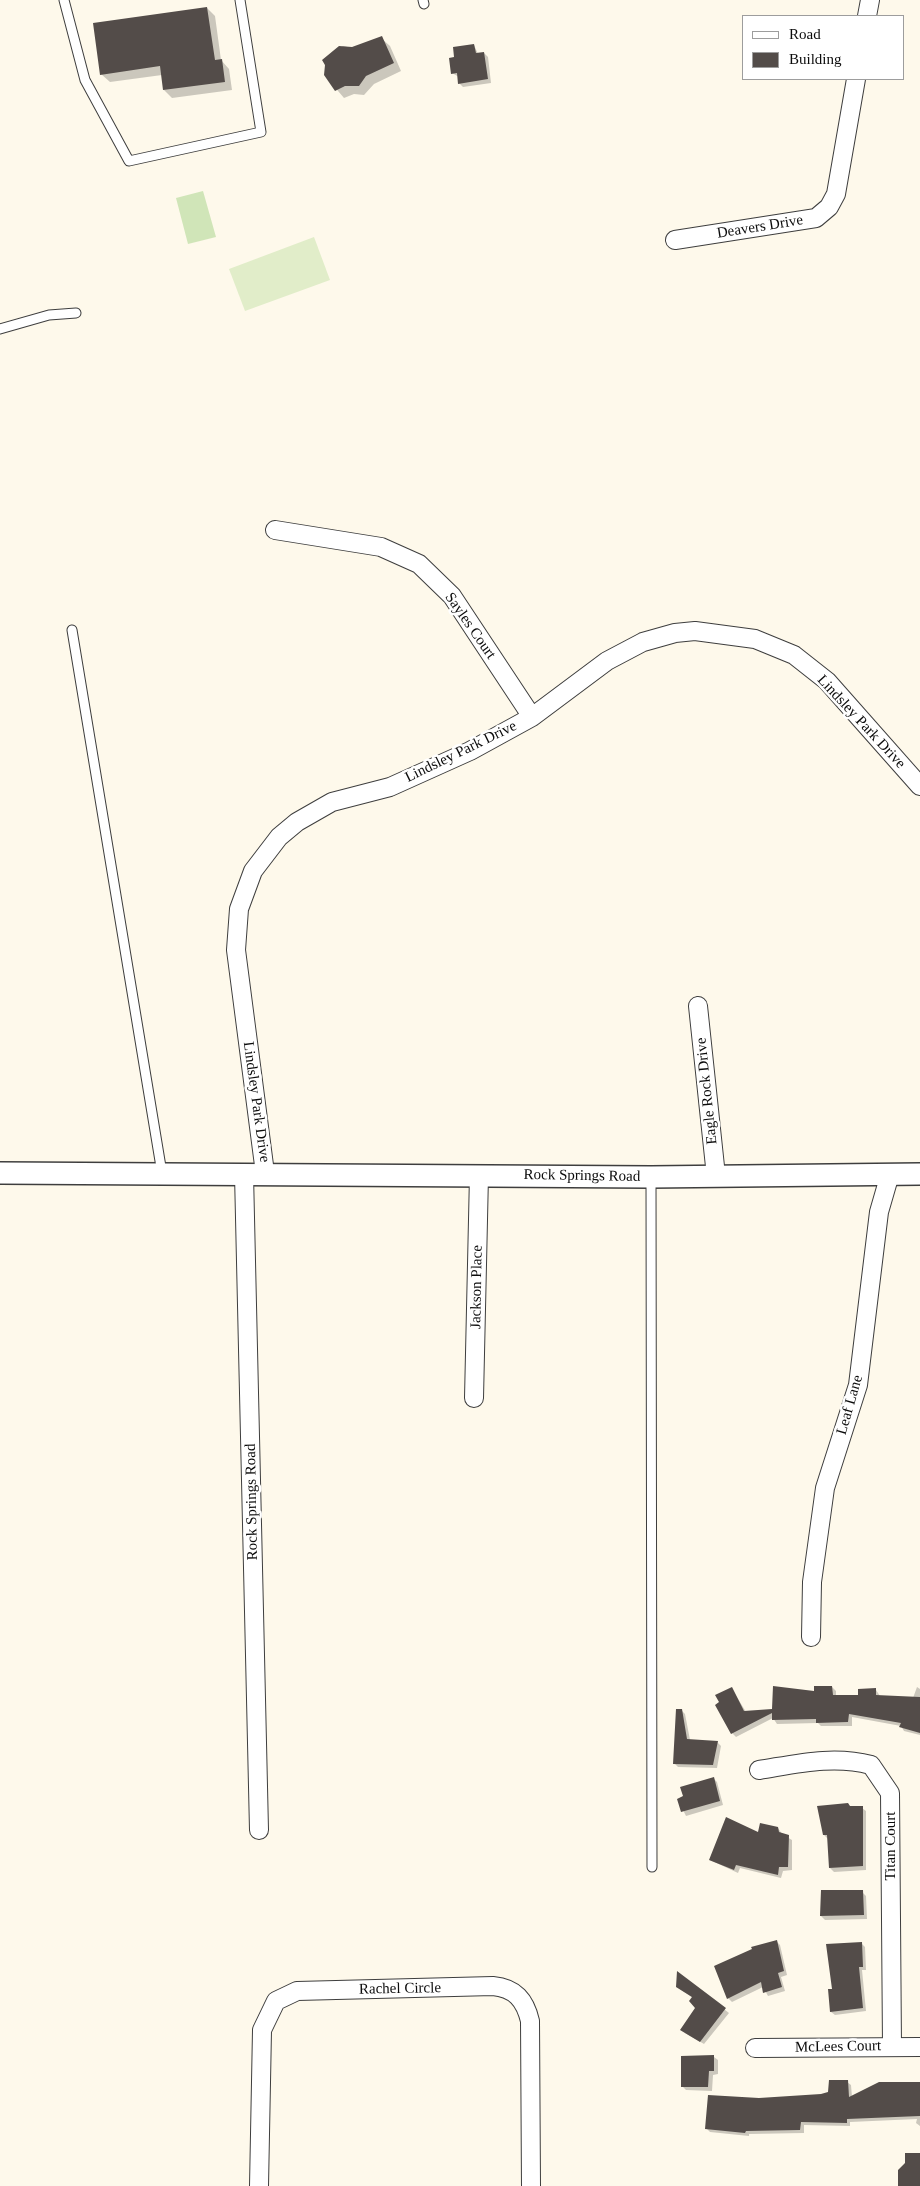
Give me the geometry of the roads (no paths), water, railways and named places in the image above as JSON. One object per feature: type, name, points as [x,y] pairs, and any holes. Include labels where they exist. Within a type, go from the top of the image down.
[{"type":"street","points":[[867,15],[870,0]]},
{"type":"street","name":"Deavers Drive","points":[[675,240],[816,218],[830,207],[836,194],[856,80]]},
{"type":"street","name":"Sayles Court","points":[[274,530],[381,547],[419,564],[452,596],[532,717]]},
{"type":"street","name":"Lindsley Park Drive","points":[[266,1173],[236,950],[240,910],[253,871],[279,837],[297,822],[332,802],[390,787],[470,751],[532,717],[607,661],[643,642],[675,633],[695,631],[755,639],[794,655],[827,681],[920,786]]},
{"type":"street","name":"Eagle Rock Drive","points":[[698,1006],[716,1176]]},
{"type":"street","name":"Rock Springs Road","points":[[0,1173],[266,1173],[651,1177],[920,1174]]},
{"type":"street","name":"Rock Springs Road","points":[[244,1174],[259,1830]]},
{"type":"street","name":"Leaf Lane","points":[[811,1636],[812,1582],[825,1488],[858,1385],[879,1212],[890,1174]]},
{"type":"street","name":"Jackson Place","points":[[474,1398],[479,1175]]},
{"type":"street","name":"Titan Court","points":[[758,1770],[824,1760],[852,1760],[871,1765],[890,1793],[892,2047]]},
{"type":"street","name":"Rachel Circle","points":[[259,2186],[262,2030],[276,2001],[297,1991],[493,1986],[505,1987],[518,1994],[527,2006],[530,2020],[531,2186]]},
{"type":"street","name":"McLees Court","points":[[756,2048],[920,2047]]},
{"type":"lane","points":[[64,0],[85,80],[129,161],[261,132],[240,0]]},
{"type":"lane","points":[[0,329],[49,315],[76,313]]},
{"type":"lane","points":[[72,630],[162,1173]]},
{"type":"lane","points":[[651,1177],[652,1867]]}]
